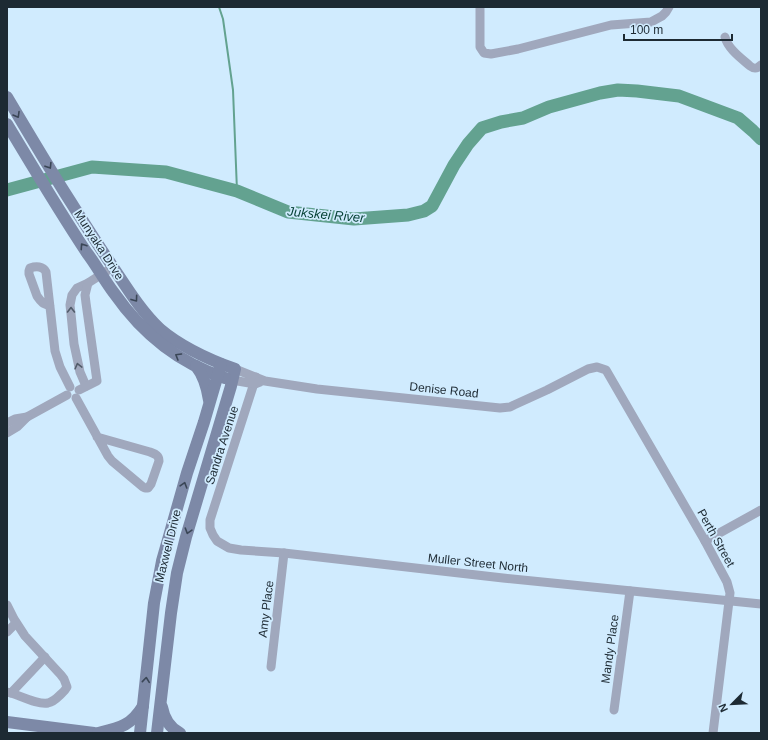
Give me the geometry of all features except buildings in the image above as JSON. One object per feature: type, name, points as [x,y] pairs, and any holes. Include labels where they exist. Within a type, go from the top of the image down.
[{"type":"main road","name":"Munyaka Drive","points":[[7,97],[87,228],[150,319],[162,330],[219,370]]},
{"type":"main road","name":"Munyaka Drive","points":[[7,124],[73,232],[114,293],[133,318],[147,333],[170,351],[194,365],[219,370]]},
{"type":"main road","points":[[194,365],[200,371],[206,384],[209,406]]},
{"type":"main road","points":[[219,370],[233,375]]},
{"type":"main road","name":"Maxwell Drive","points":[[140,733],[154,603],[162,561],[187,473],[219,370]]},
{"type":"main road","name":"Maxwell Drive","points":[[157,733],[171,612],[180,559],[233,375]]},
{"type":"main road","points":[[160,702],[166,719],[171,726],[180,733]]},
{"type":"main road","points":[[98,733],[116,729],[132,721],[137,716],[143,705]]},
{"type":"main road","points":[[7,722],[94,733]]},
{"type":"street","points":[[480,7],[480,48],[484,53],[491,54],[518,49],[611,25],[651,22],[662,16],[668,7]]},
{"type":"street","points":[[724,37],[730,47],[750,66],[754,68],[760,67]]},
{"type":"street","points":[[76,391],[80,372],[74,344],[70,310],[72,295],[77,288],[88,283],[113,267]]},
{"type":"street","points":[[8,427],[20,425],[28,417],[97,381],[85,295],[88,283]]},
{"type":"street","points":[[50,306],[57,359],[76,391],[97,437],[112,462],[142,487],[145,488],[150,486],[159,461],[157,455],[97,437]]},
{"type":"street","points":[[73,335],[90,334]]},
{"type":"street","name":"Denise Road","points":[[256,380],[317,389],[505,408],[593,367],[603,368],[609,374]]},
{"type":"street","name":"Perth Street","points":[[609,374],[727,582],[730,593],[713,733]]},
{"type":"street","points":[[233,375],[256,380]]},
{"type":"street","name":"Sandra Avenue","points":[[210,520],[256,380]]},
{"type":"street","points":[[705,541],[761,510]]},
{"type":"street","name":"Muller Street North","points":[[210,520],[210,528],[217,541],[229,548],[241,550],[284,553],[761,604]]},
{"type":"street","name":"Amy Place","points":[[271,667],[284,553]]},
{"type":"street","name":"Mandy Place","points":[[614,710],[630,591]]},
{"type":"street","points":[[7,605],[16,623],[25,636],[45,657],[64,679],[67,687],[66,690],[55,700],[48,703],[41,703],[9,693],[45,657]]},
{"type":"street","points":[[7,632],[16,623]]},
{"type":"waterway","points":[[219,7],[223,19],[233,90],[237,191]]},
{"type":"waterway","name":"Jukskei River","points":[[7,190],[92,167],[166,172],[237,191],[288,212],[354,219],[408,215],[424,211],[432,206],[454,165],[468,144],[482,128],[501,122],[523,118],[549,107],[600,93],[618,90],[679,96],[738,118],[761,139]]}]
